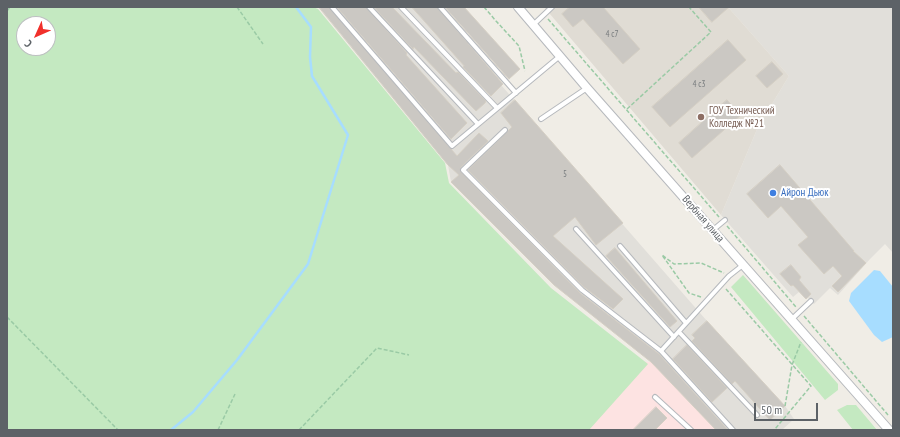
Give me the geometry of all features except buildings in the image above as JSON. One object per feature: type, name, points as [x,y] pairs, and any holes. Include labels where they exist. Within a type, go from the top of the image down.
[{"type":"street","name":"Вербная улица","points":[[518,7],[587,88],[890,430]]},
{"type":"lane","points":[[332,7],[452,146],[560,56]]},
{"type":"lane","points":[[369,7],[478,124]]},
{"type":"lane","points":[[401,7],[497,108]]},
{"type":"lane","points":[[440,7],[516,92]]},
{"type":"lane","points":[[533,25],[552,7]]},
{"type":"lane","points":[[541,119],[587,88]]},
{"type":"lane","points":[[505,130],[463,170],[582,290],[662,351],[733,430]]},
{"type":"lane","points":[[712,230],[724,221]]},
{"type":"lane","points":[[576,229],[674,337]]},
{"type":"lane","points":[[620,246],[686,324]]},
{"type":"lane","points":[[662,351],[729,276],[743,265]]},
{"type":"lane","points":[[792,319],[811,301]]},
{"type":"lane","points":[[679,332],[757,415]]},
{"type":"lane","points":[[655,397],[691,430]]},
{"type":"path","points":[[7,11],[10,7]]},
{"type":"path","points":[[238,7],[263,44]]},
{"type":"path","points":[[484,7],[520,46],[525,72]]},
{"type":"path","points":[[627,109],[712,32],[689,7]]},
{"type":"path","points":[[544,15],[724,221],[888,415]]},
{"type":"path","points":[[708,299],[689,293],[662,255],[674,264],[701,263],[729,276]]},
{"type":"path","points":[[722,284],[811,386],[775,429],[776,430]]},
{"type":"path","points":[[7,317],[118,430]]},
{"type":"path","points":[[785,406],[792,365],[805,333]]},
{"type":"path","points":[[299,430],[377,348],[409,355]]},
{"type":"path","points":[[218,430],[235,394]]},
{"type":"shaded area","points":[[319,7],[433,7],[707,321],[785,406],[794,419],[782,430],[716,430],[651,362],[554,285],[451,182],[448,165]]},
{"type":"shaded area","name":"ГОУ Технический Колледж №21","points":[[544,7],[728,7],[789,76],[758,127],[721,215]]},
{"type":"shaded area","points":[[728,7],[893,7],[893,253],[885,244],[838,295],[830,288],[814,304],[799,292],[793,297],[721,215],[758,127],[789,76]]},
{"type":"shaded area","points":[[623,361],[651,362],[716,430],[556,430]]},
{"type":"green space","points":[[7,7],[313,7],[318,9],[445,163],[449,183],[551,288],[648,364],[589,430],[7,430]]},
{"type":"green space","points":[[743,275],[838,384],[838,390],[825,400],[731,287]]},
{"type":"green space","points":[[847,405],[856,405],[877,430],[853,430],[837,410]]},
{"type":"water","points":[[874,270],[880,271],[893,287],[893,337],[882,342],[874,335],[849,301],[851,293]]},
{"type":"waterway","points":[[171,430],[193,412],[237,360],[308,264],[348,135],[312,76],[310,57],[311,27],[296,7]]},
{"type":"place","name":"ГОУ Технический Колледж №21","points":[[701,117]]},
{"type":"place","name":"Айрон Дьюк","points":[[773,193]]}]
